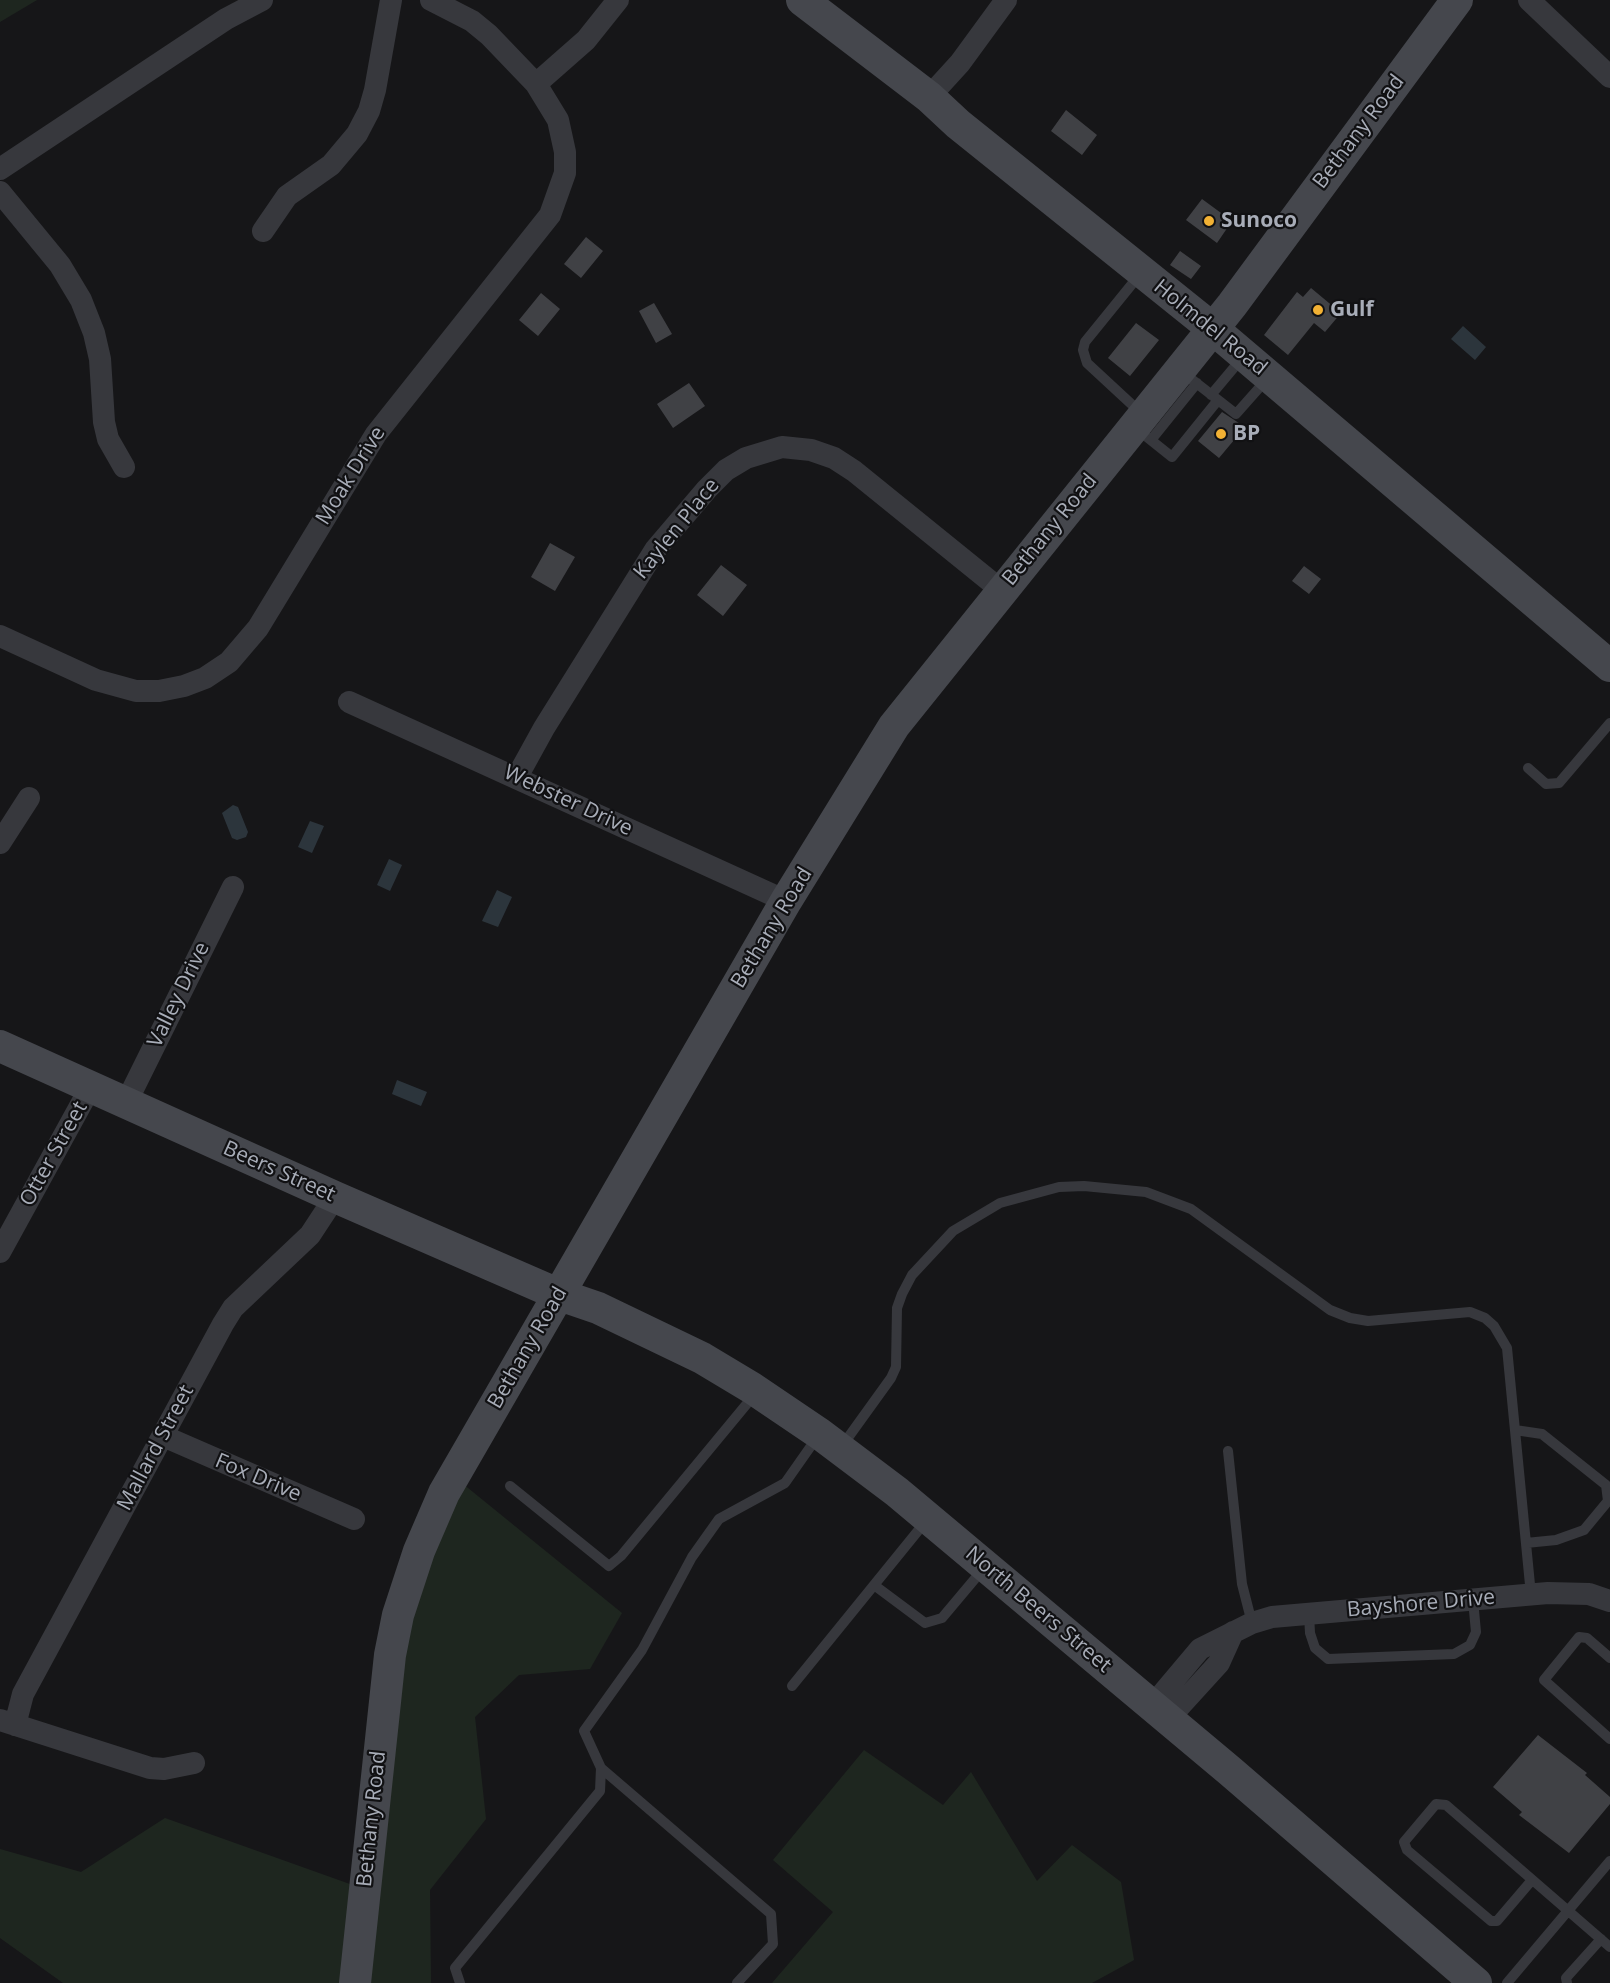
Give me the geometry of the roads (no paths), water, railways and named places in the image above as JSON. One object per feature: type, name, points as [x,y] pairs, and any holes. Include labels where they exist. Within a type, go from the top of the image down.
[{"type":"street","points":[[0,169],[226,19],[262,0]]},
{"type":"street","points":[[263,231],[288,196],[331,165],[357,134],[369,111],[375,90],[391,0]]},
{"type":"street","name":"Moak Drive","points":[[0,636],[96,680],[136,691],[171,689],[205,678],[229,662],[244,648],[376,434],[540,231],[555,207],[563,182],[565,152],[558,120],[536,84],[472,21],[431,0]]},
{"type":"street","points":[[536,84],[586,40],[618,0]]},
{"type":"street","name":"Holmdel Road","points":[[802,0],[929,97],[958,124],[1212,328],[1610,666]]},
{"type":"street","points":[[929,97],[960,63],[1006,0]]},
{"type":"street","name":"Bethany Road","points":[[355,1983],[384,1693],[399,1615],[419,1551],[444,1493],[786,901],[894,726],[1001,590],[1188,377],[1212,328],[1457,0]]},
{"type":"street","points":[[1529,0],[1610,77]]},
{"type":"street","points":[[0,192],[60,265],[81,300],[94,333],[100,358],[104,422],[108,439],[124,467]]},
{"type":"street","name":"Kaylen Place","points":[[517,777],[544,728],[655,550],[726,470],[746,458],[782,447],[811,450],[834,458],[855,471],[1001,590]]},
{"type":"street","name":"Webster Drive","points":[[349,702],[786,901]]},
{"type":"street","points":[[0,843],[29,798]]},
{"type":"street","name":"Valley Drive","points":[[126,1103],[232,887]]},
{"type":"street","name":"Beers Street","points":[[0,1046],[335,1197],[560,1295]]},
{"type":"street","name":"Otter Street","points":[[0,1252],[90,1088]]},
{"type":"street","name":"Mallard Street","points":[[8,1723],[233,1308],[310,1234],[335,1197]]},
{"type":"street","name":"North Beers Street","points":[[560,1295],[598,1308],[702,1358],[757,1391],[830,1441],[928,1518],[1160,1712],[1476,1983]]},
{"type":"street","name":"Fox Drive","points":[[163,1436],[354,1519]]},
{"type":"street","name":"Bayshore Drive","points":[[1160,1712],[1200,1649],[1242,1628],[1272,1617],[1531,1595],[1589,1594],[1610,1602]]},
{"type":"street","points":[[8,1723],[150,1768],[194,1763]]},
{"type":"lane","points":[[1142,272],[1084,342],[1083,350],[1087,363],[1143,428],[1172,457],[1244,355]]},
{"type":"lane","points":[[1188,377],[1236,414],[1270,376]]},
{"type":"lane","points":[[1528,768],[1546,784],[1559,783],[1610,723]]},
{"type":"lane","points":[[737,1983],[773,1944],[771,1914],[601,1768],[584,1731],[642,1650],[692,1557],[719,1519],[784,1483],[830,1441],[891,1378],[897,1355],[897,1308],[912,1275],[953,1231],[1000,1203],[1059,1187],[1084,1186],[1146,1192],[1191,1209],[1330,1310],[1350,1318],[1368,1321],[1470,1312],[1485,1318],[1502,1336],[1507,1348],[1531,1595]]},
{"type":"lane","points":[[510,1486],[609,1566],[621,1556],[757,1391]]},
{"type":"lane","points":[[1515,1430],[1542,1434],[1606,1485],[1608,1501],[1584,1530],[1556,1540],[1526,1543]]},
{"type":"lane","points":[[1228,1451],[1242,1584],[1242,1628]]},
{"type":"lane","points":[[792,1686],[928,1518]]},
{"type":"lane","points":[[874,1585],[925,1623],[942,1618],[986,1567]]},
{"type":"lane","points":[[1309,1614],[1310,1633],[1315,1648],[1328,1659],[1454,1654],[1470,1646],[1476,1632],[1473,1600]]},
{"type":"lane","points":[[1610,1658],[1587,1638],[1579,1637],[1544,1680],[1610,1739]]},
{"type":"lane","points":[[460,1983],[456,1968],[600,1791],[601,1768]]},
{"type":"lane","points":[[1532,1880],[1497,1922],[1491,1921],[1407,1850],[1404,1842],[1436,1804],[1441,1803],[1532,1880],[1610,1947]]},
{"type":"lane","points":[[1507,1983],[1610,1862]]},
{"type":"lane","points":[[1567,1983],[1566,1978],[1601,1939]]},
{"type":"place","name":"Sunoco","points":[[1209,221]]},
{"type":"place","name":"Gulf","points":[[1318,310]]},
{"type":"place","name":"BP","points":[[1221,434]]}]
